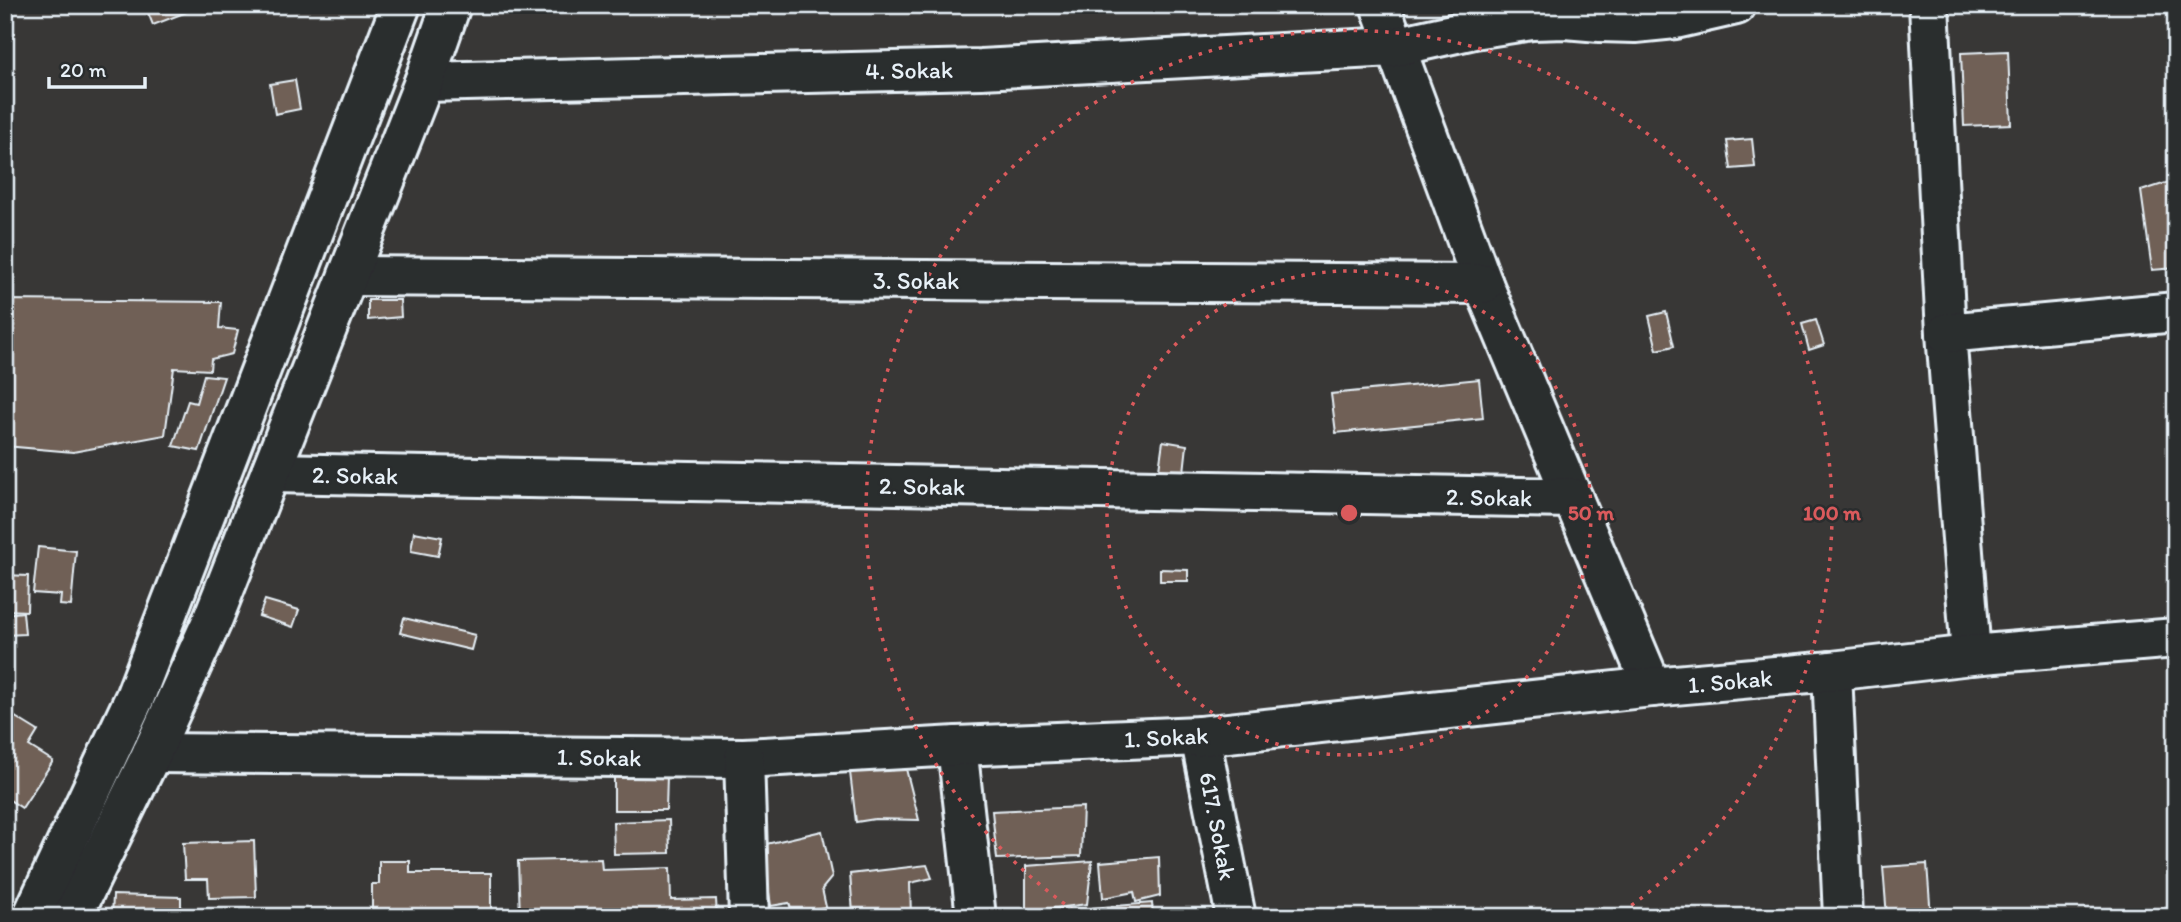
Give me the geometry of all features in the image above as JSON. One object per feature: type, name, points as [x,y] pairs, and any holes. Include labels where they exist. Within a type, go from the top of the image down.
[{"type":"street","points":[[32,917],[135,697],[401,5]]},
{"type":"street","points":[[72,917],[152,753],[212,621],[424,82],[450,5]]},
{"type":"street","points":[[1380,5],[1483,284],[1652,687]]},
{"type":"street","name":"4. Sokak","points":[[424,82],[981,69],[1394,47],[1474,29],[1532,20],[1635,23],[1675,19],[1736,5]]},
{"type":"street","points":[[1930,5],[1947,334],[1971,655]]},
{"type":"street","name":"3. Sokak","points":[[348,276],[1483,284]]},
{"type":"street","points":[[1947,334],[2176,312]]},
{"type":"street","name":"2. Sokak","points":[[271,474],[1573,498]]},
{"type":"street","name":"1. Sokak","points":[[152,753],[744,758],[1200,736],[1652,687],[1971,655],[2176,638]]},
{"type":"street","points":[[1832,671],[1843,917]]},
{"type":"street","name":"617. Sokak","points":[[1200,736],[1236,917]]},
{"type":"street","points":[[957,746],[976,917]]},
{"type":"street","points":[[744,758],[749,917]]},
{"type":"building","points":[[145,5],[190,5],[192,10],[153,25]]},
{"type":"building","points":[[2008,51],[2011,124],[1964,126],[1961,53]]},
{"type":"building","points":[[295,80],[300,109],[275,114],[270,84]]},
{"type":"building","points":[[1752,139],[1755,167],[1731,169],[1727,141]]},
{"type":"building","points":[[2169,182],[2170,196],[2176,195],[2176,268],[2152,270],[2141,191]]},
{"type":"building","points":[[5,300],[221,302],[219,328],[238,330],[232,354],[211,359],[210,370],[174,368],[165,435],[73,452],[5,446]]},
{"type":"building","points":[[368,300],[400,300],[401,317],[368,320]]},
{"type":"building","points":[[1666,312],[1674,346],[1657,350],[1649,316]]},
{"type":"building","points":[[1816,320],[1824,345],[1809,350],[1802,324]]},
{"type":"building","points":[[204,375],[224,377],[199,451],[173,446],[188,401],[196,403]]},
{"type":"building","points":[[1479,379],[1483,418],[1336,433],[1331,394]]},
{"type":"building","points":[[1163,441],[1187,445],[1184,472],[1159,469]]},
{"type":"building","points":[[414,532],[442,537],[438,556],[411,551]]},
{"type":"building","points":[[38,547],[76,551],[71,606],[60,605],[61,595],[33,593]]},
{"type":"building","points":[[1160,569],[1188,570],[1188,581],[1160,581]]},
{"type":"building","points":[[5,575],[28,576],[27,611],[5,610]]},
{"type":"building","points":[[265,600],[299,610],[293,627],[259,616]]},
{"type":"building","points":[[23,612],[25,634],[6,635],[5,614]]},
{"type":"building","points":[[404,618],[475,635],[471,650],[400,633]]},
{"type":"building","points":[[12,715],[38,731],[29,746],[53,761],[22,808],[5,797],[5,726]]},
{"type":"building","points":[[904,761],[919,820],[875,819],[856,822],[849,764]]},
{"type":"building","points":[[614,774],[667,775],[666,810],[614,810]]},
{"type":"building","points":[[1083,807],[1081,856],[997,859],[992,811]]},
{"type":"building","points":[[669,820],[670,853],[614,854],[613,822]]},
{"type":"building","points":[[822,831],[832,877],[822,889],[826,907],[792,912],[789,903],[771,906],[762,845]]},
{"type":"building","points":[[254,841],[256,897],[209,898],[208,879],[185,879],[183,843]]},
{"type":"building","points":[[1159,857],[1160,896],[1136,902],[1134,892],[1103,898],[1100,862]]},
{"type":"building","points":[[601,859],[602,870],[670,868],[671,900],[716,899],[717,917],[520,917],[518,861]]},
{"type":"building","points":[[379,861],[410,861],[410,873],[491,873],[491,917],[372,917],[372,884],[379,884]]},
{"type":"building","points":[[1092,861],[1087,904],[1026,912],[1026,866]]},
{"type":"building","points":[[1927,864],[1931,917],[1887,917],[1883,867]]},
{"type":"building","points":[[927,865],[932,878],[910,883],[911,917],[835,917],[853,913],[850,874]]},
{"type":"building","points":[[113,895],[181,897],[181,917],[112,917]]},
{"type":"building","points":[[1152,903],[1153,917],[1092,917],[1092,908]]},
{"type":"building","points":[[1079,910],[1079,917],[1039,917]]},
{"type":"building","points":[[995,912],[1016,912],[1016,917],[995,917]]}]
